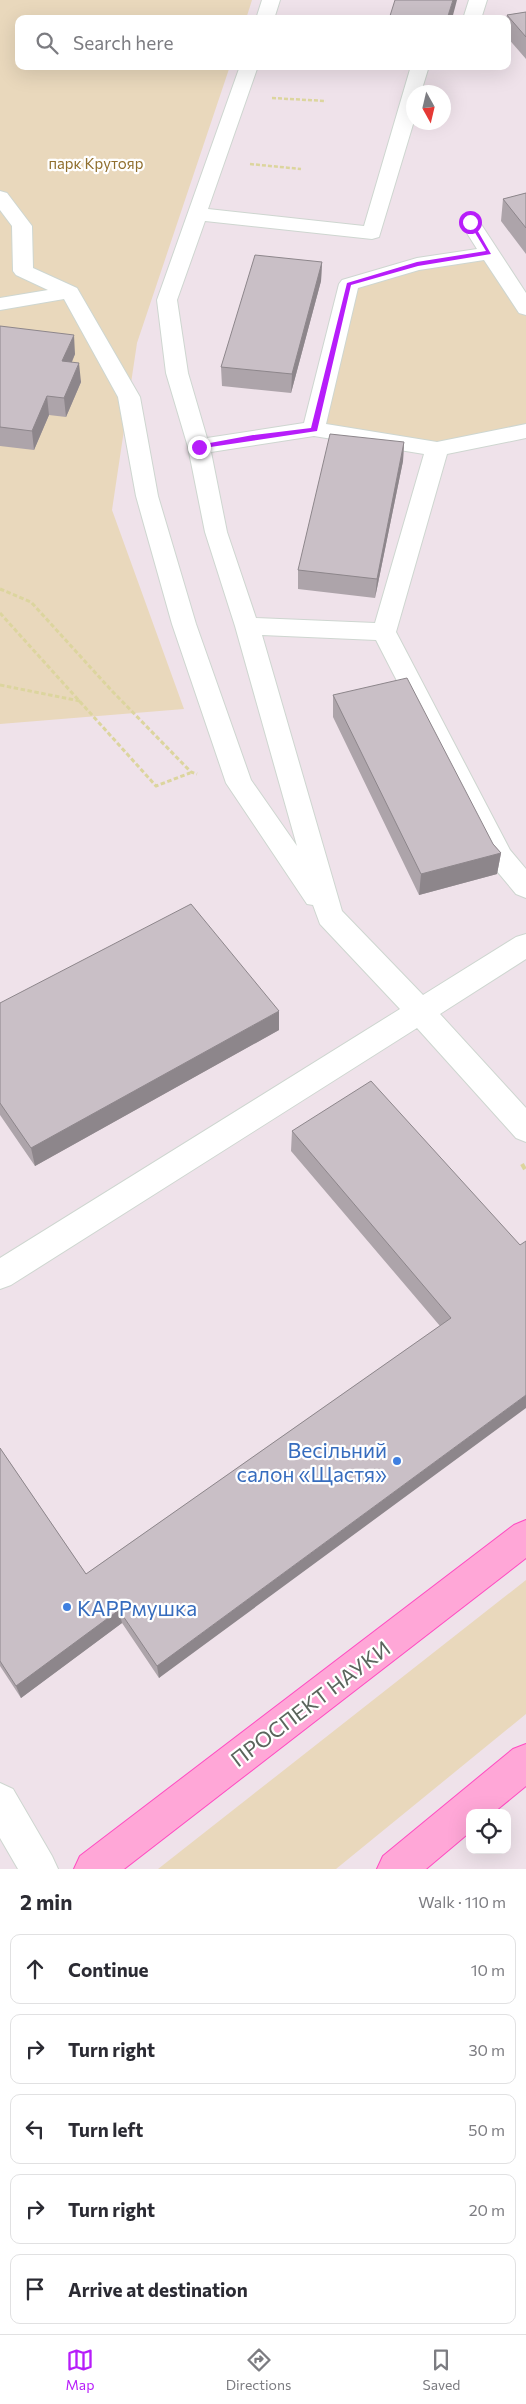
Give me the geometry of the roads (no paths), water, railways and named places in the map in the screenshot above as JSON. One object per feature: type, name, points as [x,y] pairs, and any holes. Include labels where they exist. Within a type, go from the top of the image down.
[{"type":"main road","name":"ПРОСПЕКТ НАУКИ","points":[[93,1869],[526,1537]]},
{"type":"main road","points":[[396,1869],[526,1762]]},
{"type":"street","points":[[265,15],[270,0]]},
{"type":"street","points":[[473,15],[478,0]]},
{"type":"street","points":[[248,70],[167,300],[177,373],[199,447],[216,532],[246,626],[330,916]]},
{"type":"street","points":[[198,214],[372,233],[419,70]]},
{"type":"street","points":[[0,197],[22,226],[22,271],[70,292],[129,397],[147,496],[184,624],[239,783],[330,916],[420,1011],[526,1129]]},
{"type":"street","points":[[470,222],[526,309]]},
{"type":"street","points":[[314,429],[349,284],[417,264],[489,253]]},
{"type":"street","points":[[0,304],[70,292]]},
{"type":"street","points":[[199,447],[253,437],[314,429],[437,449],[526,431]]},
{"type":"street","points":[[437,449],[384,632],[500,857],[526,887]]},
{"type":"street","points":[[246,626],[384,632]]},
{"type":"street","points":[[0,1275],[526,945]]},
{"type":"street","points":[[0,1802],[39,1869]]},
{"type":"place","name":"Весільний салон «Щастя»","points":[[397,1461]]},
{"type":"place","name":"КАРРмушка","points":[[67,1607]]},
{"type":"park label","name":"парк Крутояр","points":[[96,163]]}]
